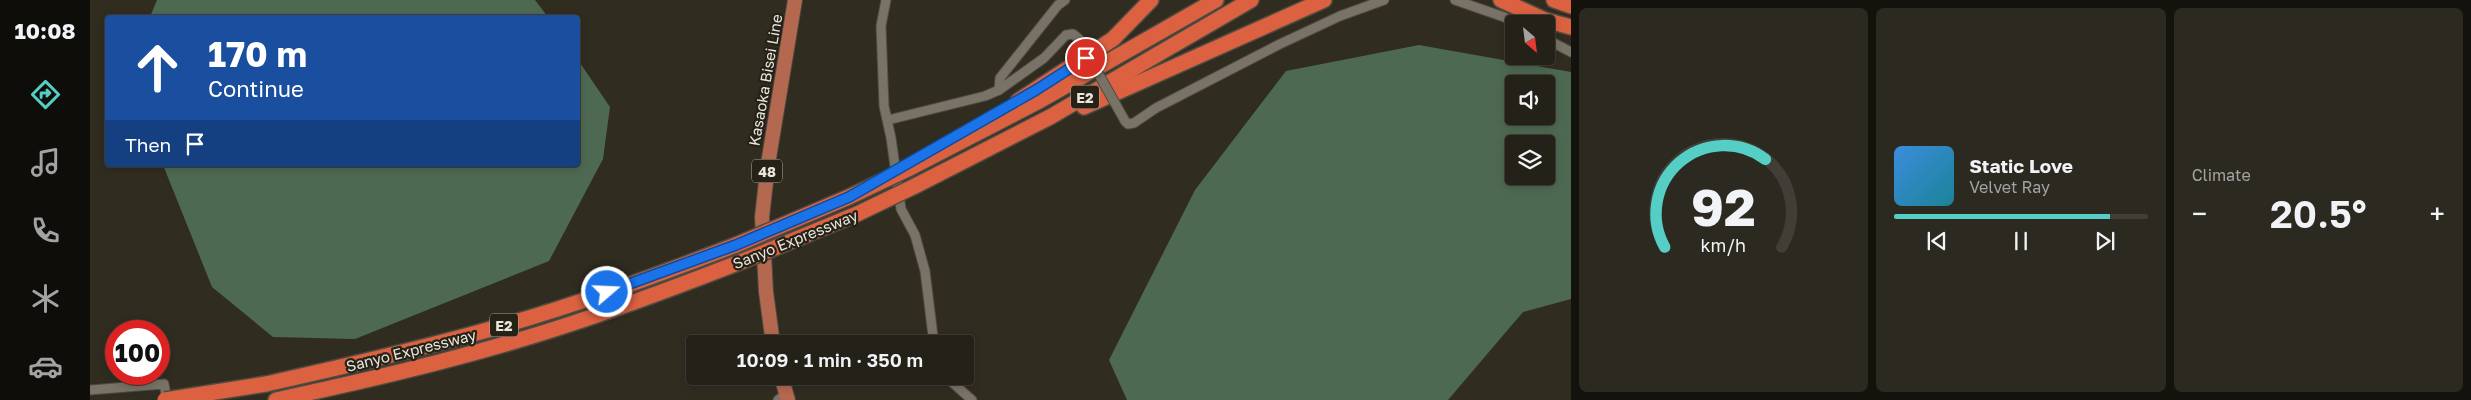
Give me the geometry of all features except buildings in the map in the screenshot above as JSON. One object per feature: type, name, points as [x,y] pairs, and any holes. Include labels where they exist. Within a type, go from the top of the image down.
[{"type":"highway","points":[[906,167],[1072,68],[1114,40],[1151,0]]},
{"type":"highway","name":"Sanyo Expressway","points":[[166,400],[266,384],[386,357],[493,329],[589,299],[736,245],[849,197],[1041,100],[1216,0]]},
{"type":"highway","name":"Sanyo Expressway","points":[[276,400],[390,375],[497,346],[594,317],[743,261],[857,214],[986,151],[1166,51],[1251,0]]},
{"type":"highway","points":[[986,151],[1324,0]]},
{"type":"highway","points":[[1501,0],[1545,20],[1571,27]]},
{"type":"highway","points":[[1554,0],[1571,6]]},
{"type":"main road","name":"Kasaoka Bisei Line","points":[[772,335],[766,292],[762,217],[768,164],[795,0]]},
{"type":"main road","points":[[782,385],[784,398]]},
{"type":"street","points":[[886,0],[881,35],[882,92],[901,209],[915,235],[925,271],[933,335]]},
{"type":"street","points":[[999,90],[1000,78],[1058,5],[1065,0]]},
{"type":"street","points":[[888,120],[985,96],[999,90],[1044,58],[1066,35],[1073,34],[1078,39],[1125,121],[1128,124],[1134,123],[1156,108],[1271,49],[1340,16],[1384,0]]},
{"type":"street","points":[[1455,0],[1505,19]]},
{"type":"street","points":[[1555,44],[1571,52]]},
{"type":"street","points":[[90,390],[164,384],[166,400]]},
{"type":"street","points":[[955,385],[972,400]]},
{"type":"green space","points":[[157,0],[535,0],[546,15],[151,15]]},
{"type":"green space","points":[[1419,45],[1505,60],[1505,65],[1532,65],[1571,72],[1571,299],[1523,312],[1448,400],[1127,400],[1109,360],[1195,190],[1286,71]]},
{"type":"green space","points":[[580,63],[610,107],[603,159],[549,261],[355,339],[273,337],[212,287],[164,167],[580,167]]},
{"type":"route","points":[[607,292],[736,245],[849,197],[1036,90],[1086,58]]}]
